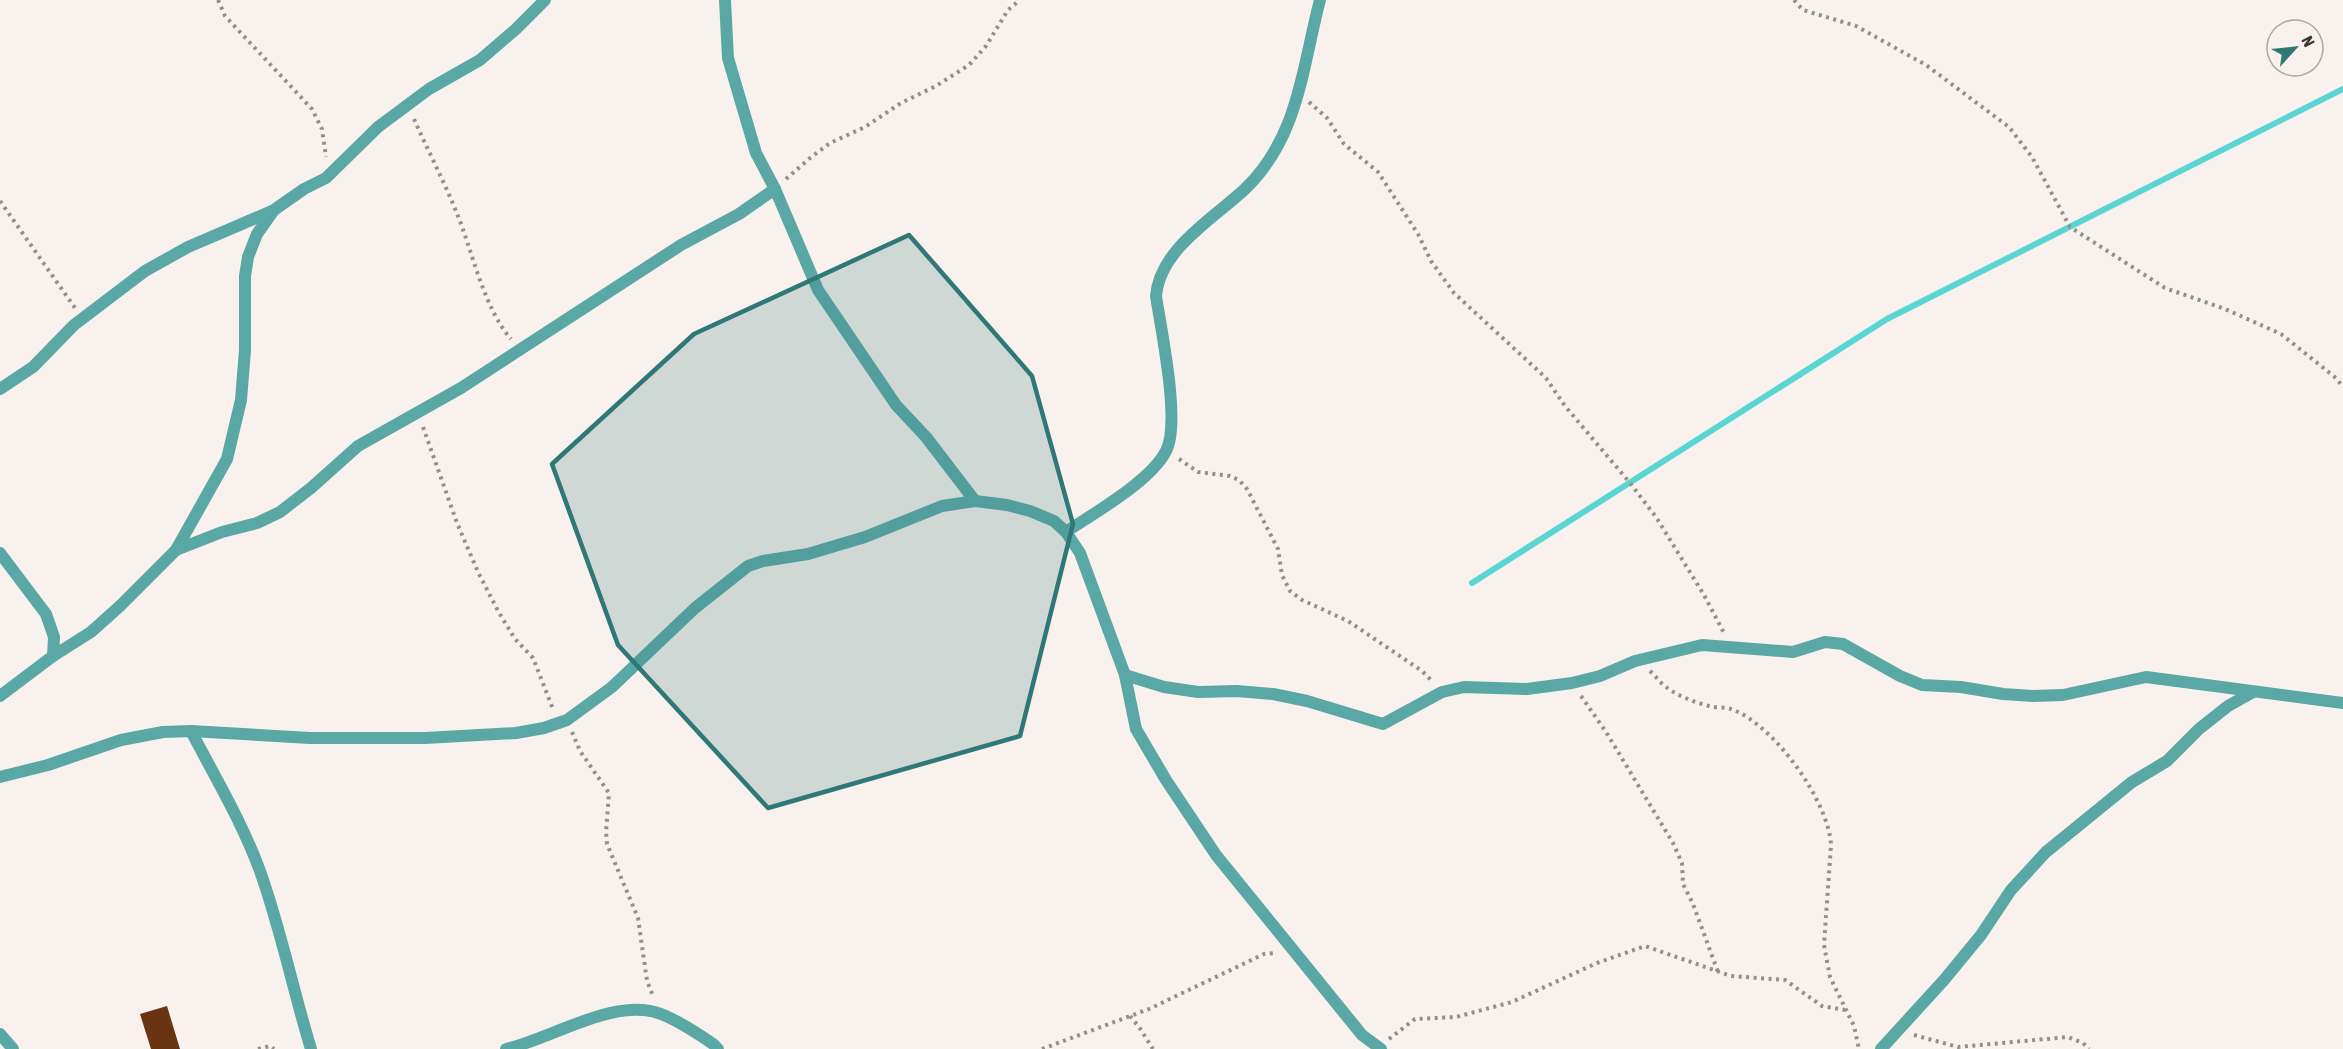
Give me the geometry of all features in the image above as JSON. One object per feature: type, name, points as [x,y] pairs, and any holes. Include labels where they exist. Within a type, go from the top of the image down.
[{"type":"street","points":[[0,389],[33,367],[83,318],[145,271],[188,248],[274,210],[304,189],[326,178],[378,127],[429,89],[480,60],[545,0]]},
{"type":"street","points":[[725,0],[728,58],[756,153],[775,189],[818,291],[896,405],[926,437],[975,501]]},
{"type":"street","points":[[1066,532],[1126,491],[1160,462],[1167,449],[1172,434],[1169,380],[1156,296],[1157,283],[1162,269],[1194,232],[1246,188],[1270,159],[1286,130],[1300,93],[1320,0]]},
{"type":"street","points":[[176,550],[222,532],[257,523],[280,512],[358,446],[461,388],[520,348],[681,246],[739,214],[775,189]]},
{"type":"street","points":[[0,696],[53,656],[91,632],[176,550],[227,459],[241,400],[245,350],[245,276],[248,257],[257,234],[274,210]]},
{"type":"street","points":[[0,777],[48,765],[121,740],[163,732],[191,731],[310,738],[425,738],[516,733],[563,721],[612,687],[696,609],[748,566],[763,561],[808,554],[865,537],[942,506],[975,501],[1030,511],[1054,521],[1066,532],[1080,553],[1125,675],[1136,729],[1166,780],[1216,855],[1362,1035],[1379,1048]]},
{"type":"street","points":[[0,553],[46,614],[54,637],[53,656]]},
{"type":"street","points":[[1125,675],[1164,687],[1198,692],[1237,691],[1273,694],[1307,701],[1383,724],[1442,692],[1464,687],[1527,689],[1572,683],[1600,676],[1635,661],[1702,645],[1793,652],[1825,642],[1843,644],[1900,676],[1922,685],[1961,687],[2003,694],[2063,695],[2146,677],[2253,693],[2343,703]]},
{"type":"street","points":[[1881,1049],[1896,1035],[1981,935],[2011,890],[2046,852],[2132,782],[2167,760],[2199,729],[2228,706],[2253,693]]},
{"type":"street","points":[[191,731],[246,835],[260,870],[281,932],[294,991],[311,1049]]},
{"type":"street","points":[[506,1049],[611,1012],[631,1008],[660,1013],[718,1049]]},
{"type":"street","points":[[0,1034],[13,1049]]},
{"type":"path","points":[[218,0],[225,16],[312,109],[322,129],[327,150],[326,178]]},
{"type":"path","points":[[775,189],[830,143],[865,127],[901,103],[936,86],[969,65],[986,46],[1008,10],[1020,0]]},
{"type":"path","points":[[1794,0],[1803,10],[1856,26],[1926,65],[2009,128],[2032,157],[2070,227],[2165,288],[2225,309],[2281,334],[2336,378],[2343,387]]},
{"type":"path","points":[[1300,93],[1327,118],[1344,144],[1378,172],[1418,234],[1431,261],[1454,293],[1546,378],[1565,406],[1630,483],[1656,517],[1709,603],[1723,628],[1726,646]]},
{"type":"path","points":[[408,105],[457,214],[492,307],[504,330],[520,348]]},
{"type":"path","points":[[0,201],[83,318]]},
{"type":"path","points":[[417,412],[457,523],[478,572],[509,630],[533,658],[579,751],[609,793],[607,843],[638,918],[647,981],[660,1013]]},
{"type":"path","points":[[1167,449],[1198,472],[1230,476],[1239,480],[1247,489],[1278,549],[1282,575],[1290,591],[1302,600],[1348,621],[1422,671],[1442,692]]},
{"type":"path","points":[[1635,661],[1667,688],[1692,701],[1713,707],[1730,708],[1751,719],[1786,752],[1826,816],[1831,846],[1824,945],[1830,977],[1854,1026],[1859,1049]]},
{"type":"path","points":[[1572,683],[1606,732],[1672,843],[1682,863],[1683,884],[1697,913],[1718,972]]},
{"type":"path","points":[[1379,1048],[1415,1019],[1456,1017],[1512,1002],[1597,963],[1645,946],[1731,976],[1754,980],[1785,980],[1822,1006],[1845,1010]]},
{"type":"path","points":[[1042,1049],[1130,1016],[1264,954],[1294,951]]},
{"type":"path","points":[[1130,1016],[1153,1049]]},
{"type":"path","points":[[1896,1035],[1910,1035],[1958,1047],[2068,1037],[2083,1042],[2089,1049]]},
{"type":"path","points":[[258,1049],[270,1046],[274,1049]]},
{"type":"highlighted area","points":[[909,235],[1032,376],[1073,524],[1020,736],[768,808],[618,645],[552,464],[694,334]]},
{"type":"building","points":[[167,1006],[180,1049],[151,1049],[140,1014]]},
{"type":"waterway","points":[[1472,583],[1887,319],[2343,89]]}]
